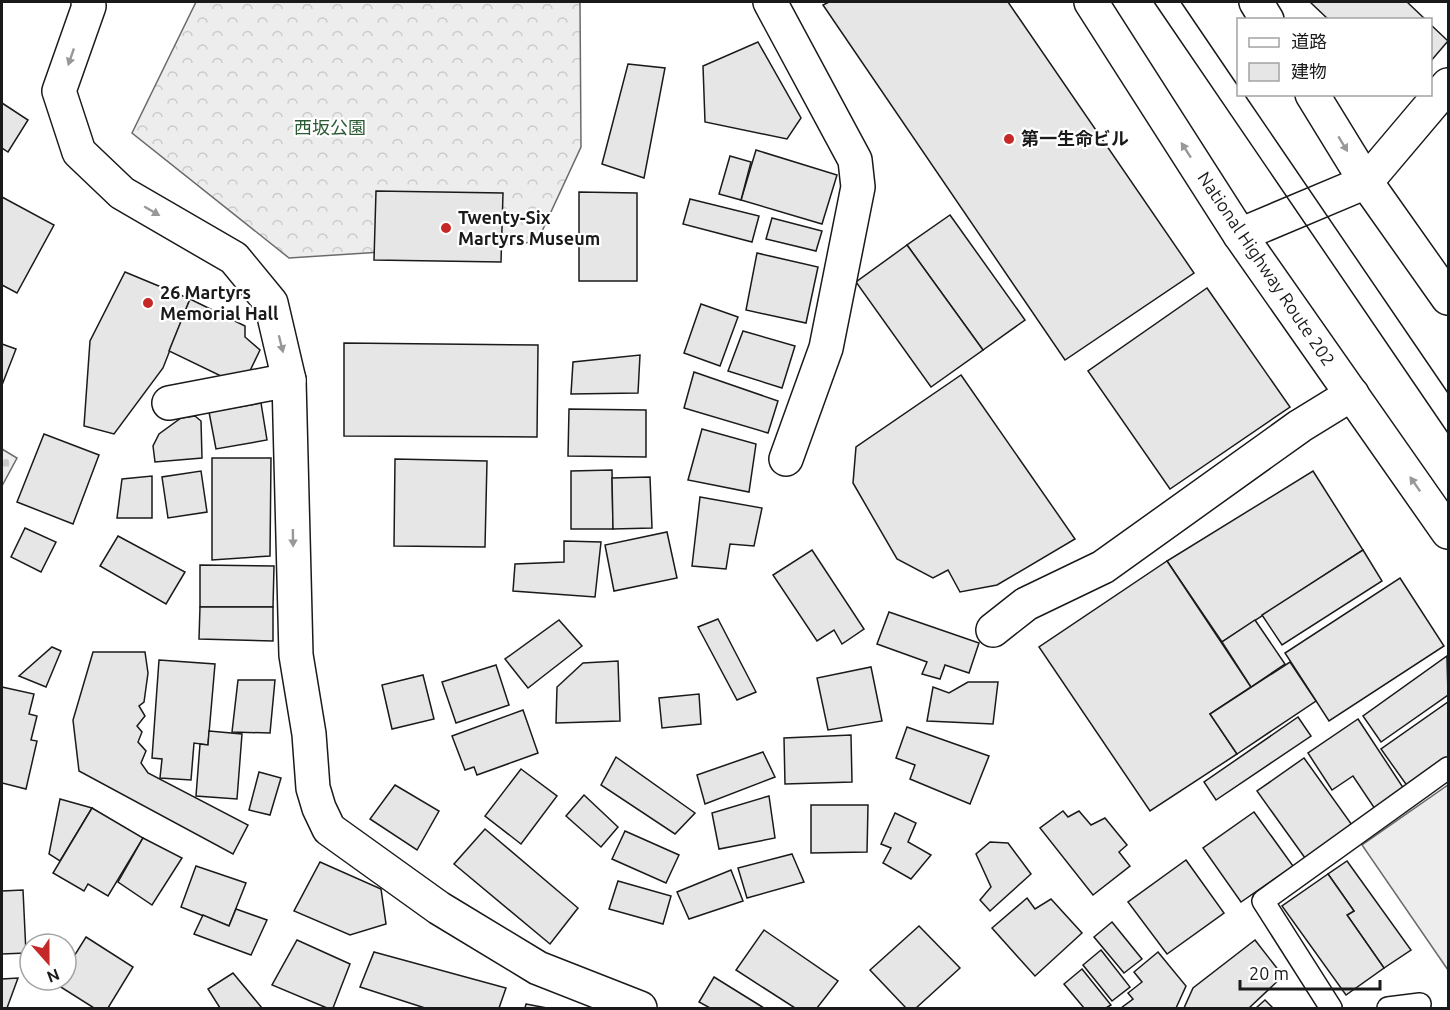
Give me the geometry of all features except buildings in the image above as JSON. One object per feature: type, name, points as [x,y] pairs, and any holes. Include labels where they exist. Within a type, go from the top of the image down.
[{"type":"main road","points":[[88,2],[89,6],[59,91],[79,152],[122,193],[234,258],[271,303],[289,380],[296,655],[309,734],[313,788],[329,829],[439,908],[538,968],[640,1008]]},
{"type":"main road","points":[[770,2],[855,160],[858,187],[826,348],[786,459]]},
{"type":"main road","name":"National Highway Route 202","points":[[1091,2],[1240,235],[1449,532]]},
{"type":"main road","points":[[1256,2],[1266,18]]},
{"type":"main road","points":[[1240,235],[1366,182],[1449,85]]},
{"type":"main road","points":[[1313,96],[1366,182],[1449,298]]},
{"type":"main road","points":[[169,403],[289,380]]},
{"type":"main road","points":[[993,630],[1026,604],[1103,567],[1300,426],[1352,394]]},
{"type":"lane","points":[[1331,1008],[1263,901],[1449,768]]},
{"type":"lane","points":[[1388,1008],[1420,1004]]},
{"type":"green space","name":"西坂公園","points":[[196,2],[580,2],[581,147],[537,242],[289,258],[132,133]]},
{"type":"green space","points":[[2,449],[17,458],[2,486]]},
{"type":"shaded area","points":[[1448,785],[1448,970],[1362,845]]},
{"type":"tram line","points":[[1154,2],[1448,433]]},
{"type":"tram line","points":[[1181,2],[1237,85]]},
{"type":"tram line","points":[[1245,96],[1448,393]]},
{"type":"place","name":"第一生命ビル","points":[[1009,139]]},
{"type":"place","name":"Twenty-Six Martyrs Museum","points":[[446,228]]},
{"type":"place","name":"26 Martyrs Memorial Hall","points":[[148,303]]}]
